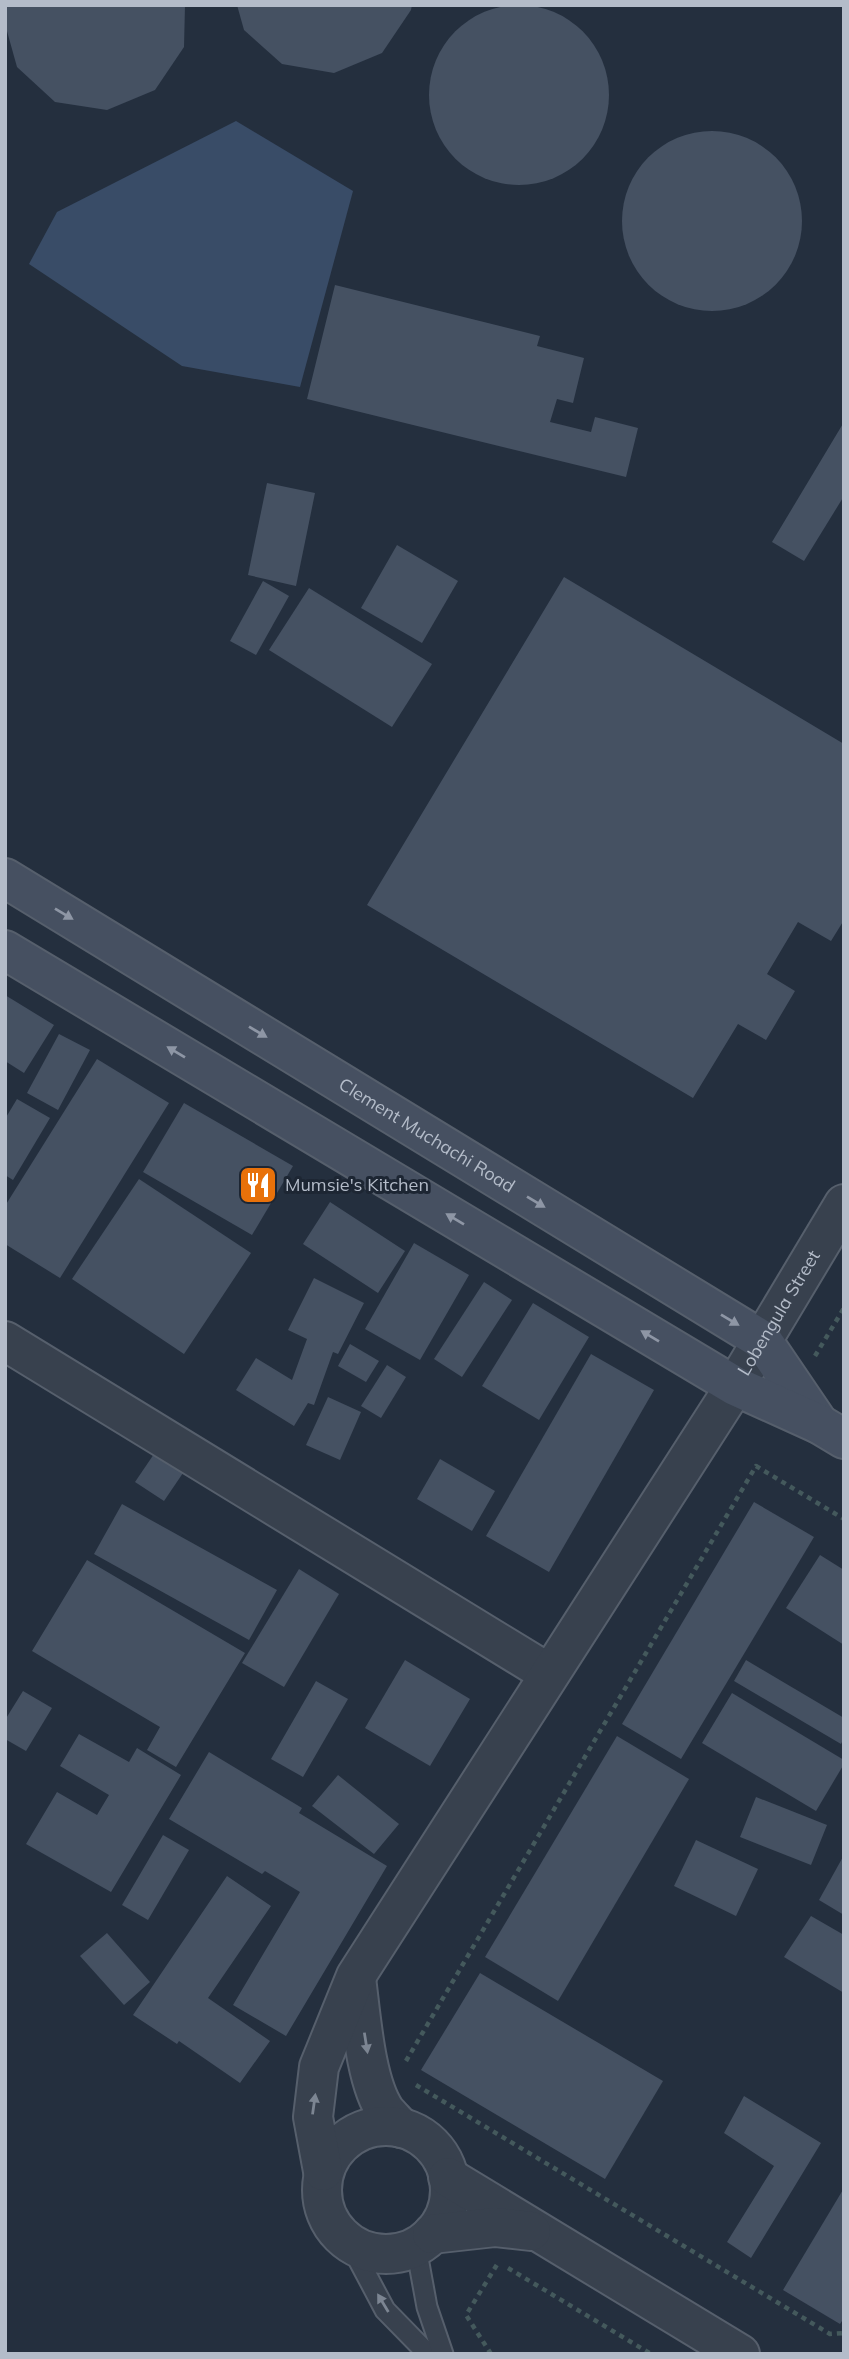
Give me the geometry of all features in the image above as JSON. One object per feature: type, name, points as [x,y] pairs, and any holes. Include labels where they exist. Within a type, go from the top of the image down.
[{"type":"main road","name":"Clement Muchachi Road","points":[[5,878],[762,1340],[831,1432]]},
{"type":"main road","name":"Clement Muchachi Road","points":[[5,950],[735,1387],[831,1432]]},
{"type":"street","name":"Lobengula Street","points":[[323,2171],[313,2117],[319,2067],[356,1976],[548,1673],[735,1387],[844,1203]]},
{"type":"street","points":[[5,1341],[548,1673]]},
{"type":"street","points":[[356,1976],[375,2089],[386,2111],[401,2128]]},
{"type":"street","points":[[424,2241],[444,2217],[449,2197],[448,2177],[442,2160],[432,2145],[418,2134],[401,2128],[369,2128],[354,2133],[341,2143],[323,2171],[321,2198],[331,2224],[350,2244],[371,2253],[394,2254],[424,2241],[495,2227],[536,2231]]},
{"type":"street","points":[[448,2177],[740,2354]]},
{"type":"lane","points":[[424,2241],[427,2307],[443,2354]]},
{"type":"lane","points":[[350,2244],[385,2310],[428,2354]]},
{"type":"path","points":[[812,1361],[844,1308]]},
{"type":"path","points":[[405,2063],[756,1466],[844,1520]]},
{"type":"path","points":[[409,2082],[830,2334],[844,2333]]},
{"type":"path","points":[[491,2354],[466,2315],[499,2262],[651,2354]]},
{"type":"water","points":[[236,121],[353,191],[300,387],[182,366],[29,264],[57,212]]},
{"type":"building","points":[[7,5],[185,5],[184,47],[155,90],[107,110],[55,102],[17,67],[5,24]]},
{"type":"building","points":[[237,5],[412,5],[382,53],[334,73],[282,64],[244,30]]},
{"type":"building","points":[[519,5],[553,12],[583,31],[602,61],[609,95],[602,129],[583,159],[553,178],[519,185],[485,178],[455,159],[436,129],[429,95],[436,61],[455,31],[485,12]]},
{"type":"building","points":[[712,131],[746,138],[776,157],[795,187],[802,221],[795,255],[776,285],[746,304],[712,311],[678,304],[648,285],[629,255],[622,221],[629,187],[648,157],[678,138]]},
{"type":"building","points":[[335,285],[540,336],[537,346],[584,358],[573,403],[557,399],[550,422],[591,432],[595,417],[638,428],[626,477],[307,399]]},
{"type":"building","points":[[844,422],[844,496],[804,561],[772,542]]},
{"type":"building","points":[[267,483],[315,493],[296,586],[248,575]]},
{"type":"building","points":[[397,545],[458,581],[422,643],[361,608]]},
{"type":"building","points":[[564,577],[844,744],[844,920],[831,941],[798,922],[767,974],[795,991],[766,1040],[738,1024],[693,1098],[367,905]]},
{"type":"building","points":[[263,581],[289,596],[256,655],[230,641]]},
{"type":"building","points":[[309,588],[432,664],[392,727],[269,650]]},
{"type":"building","points":[[5,995],[54,1025],[24,1073],[5,1061]]},
{"type":"building","points":[[59,1034],[90,1050],[58,1110],[27,1093]]},
{"type":"building","points":[[97,1059],[169,1103],[60,1278],[5,1244],[5,1206]]},
{"type":"building","points":[[17,1099],[50,1118],[13,1180],[5,1175],[5,1119]]},
{"type":"building","points":[[184,1103],[293,1166],[252,1235],[143,1172]]},
{"type":"building","points":[[139,1179],[251,1253],[184,1354],[72,1279]]},
{"type":"building","points":[[330,1202],[405,1251],[378,1293],[303,1244]]},
{"type":"building","points":[[414,1243],[469,1275],[420,1360],[365,1329]]},
{"type":"building","points":[[314,1278],[364,1303],[338,1354],[333,1352],[314,1405],[308,1403],[294,1426],[236,1390],[256,1358],[292,1380],[307,1339],[288,1330]]},
{"type":"building","points":[[484,1282],[512,1300],[462,1377],[434,1359]]},
{"type":"building","points":[[533,1303],[589,1337],[539,1420],[482,1386]]},
{"type":"building","points":[[350,1344],[379,1361],[366,1382],[338,1366]]},
{"type":"building","points":[[591,1354],[654,1390],[549,1572],[486,1536]]},
{"type":"building","points":[[387,1365],[406,1377],[381,1418],[361,1406]]},
{"type":"building","points":[[328,1397],[361,1412],[340,1460],[306,1445]]},
{"type":"building","points":[[154,1454],[183,1473],[164,1501],[135,1482]]},
{"type":"building","points":[[440,1459],[495,1491],[472,1531],[417,1499]]},
{"type":"building","points":[[754,1502],[814,1537],[681,1759],[622,1724]]},
{"type":"building","points":[[122,1504],[277,1590],[249,1640],[94,1554]]},
{"type":"building","points":[[820,1555],[844,1570],[844,1645],[786,1608]]},
{"type":"building","points":[[87,1560],[245,1653],[176,1767],[147,1750],[160,1727],[32,1651]]},
{"type":"building","points":[[299,1569],[339,1594],[284,1687],[242,1663]]},
{"type":"building","points":[[405,1660],[470,1699],[430,1766],[365,1728]]},
{"type":"building","points":[[746,1660],[844,1718],[844,1738],[841,1744],[734,1681]]},
{"type":"building","points":[[316,1681],[348,1699],[303,1777],[271,1759]]},
{"type":"building","points":[[23,1691],[52,1708],[26,1751],[5,1739],[5,1720]]},
{"type":"building","points":[[732,1693],[844,1760],[816,1811],[702,1743]]},
{"type":"building","points":[[79,1734],[129,1762],[137,1748],[181,1775],[111,1892],[26,1844],[57,1792],[97,1815],[109,1795],[60,1766]]},
{"type":"building","points":[[617,1736],[689,1779],[558,2001],[485,1957]]},
{"type":"building","points":[[209,1752],[302,1808],[299,1813],[387,1866],[286,2036],[233,2005],[300,1892],[265,1871],[262,1874],[169,1819]]},
{"type":"building","points":[[338,1775],[399,1824],[374,1854],[312,1806]]},
{"type":"building","points":[[756,1797],[827,1825],[811,1865],[740,1837]]},
{"type":"building","points":[[163,1835],[189,1850],[148,1920],[122,1905]]},
{"type":"building","points":[[696,1840],[758,1869],[736,1916],[674,1886]]},
{"type":"building","points":[[844,1855],[844,1915],[819,1900]]},
{"type":"building","points":[[227,1876],[271,1906],[208,1998],[270,2041],[240,2083],[179,2041],[177,2044],[133,2015]]},
{"type":"building","points":[[811,1916],[844,1935],[844,1993],[784,1957]]},
{"type":"building","points":[[107,1933],[150,1982],[124,2005],[80,1956]]},
{"type":"building","points":[[480,1973],[663,2081],[605,2179],[421,2070]]},
{"type":"building","points":[[744,2096],[821,2143],[751,2258],[727,2242],[774,2166],[724,2133]]},
{"type":"building","points":[[844,2188],[844,2318],[840,2324],[783,2290]]},
{"type":"place","name":"Mumsie's Kitchen","points":[[258,1185]]}]
